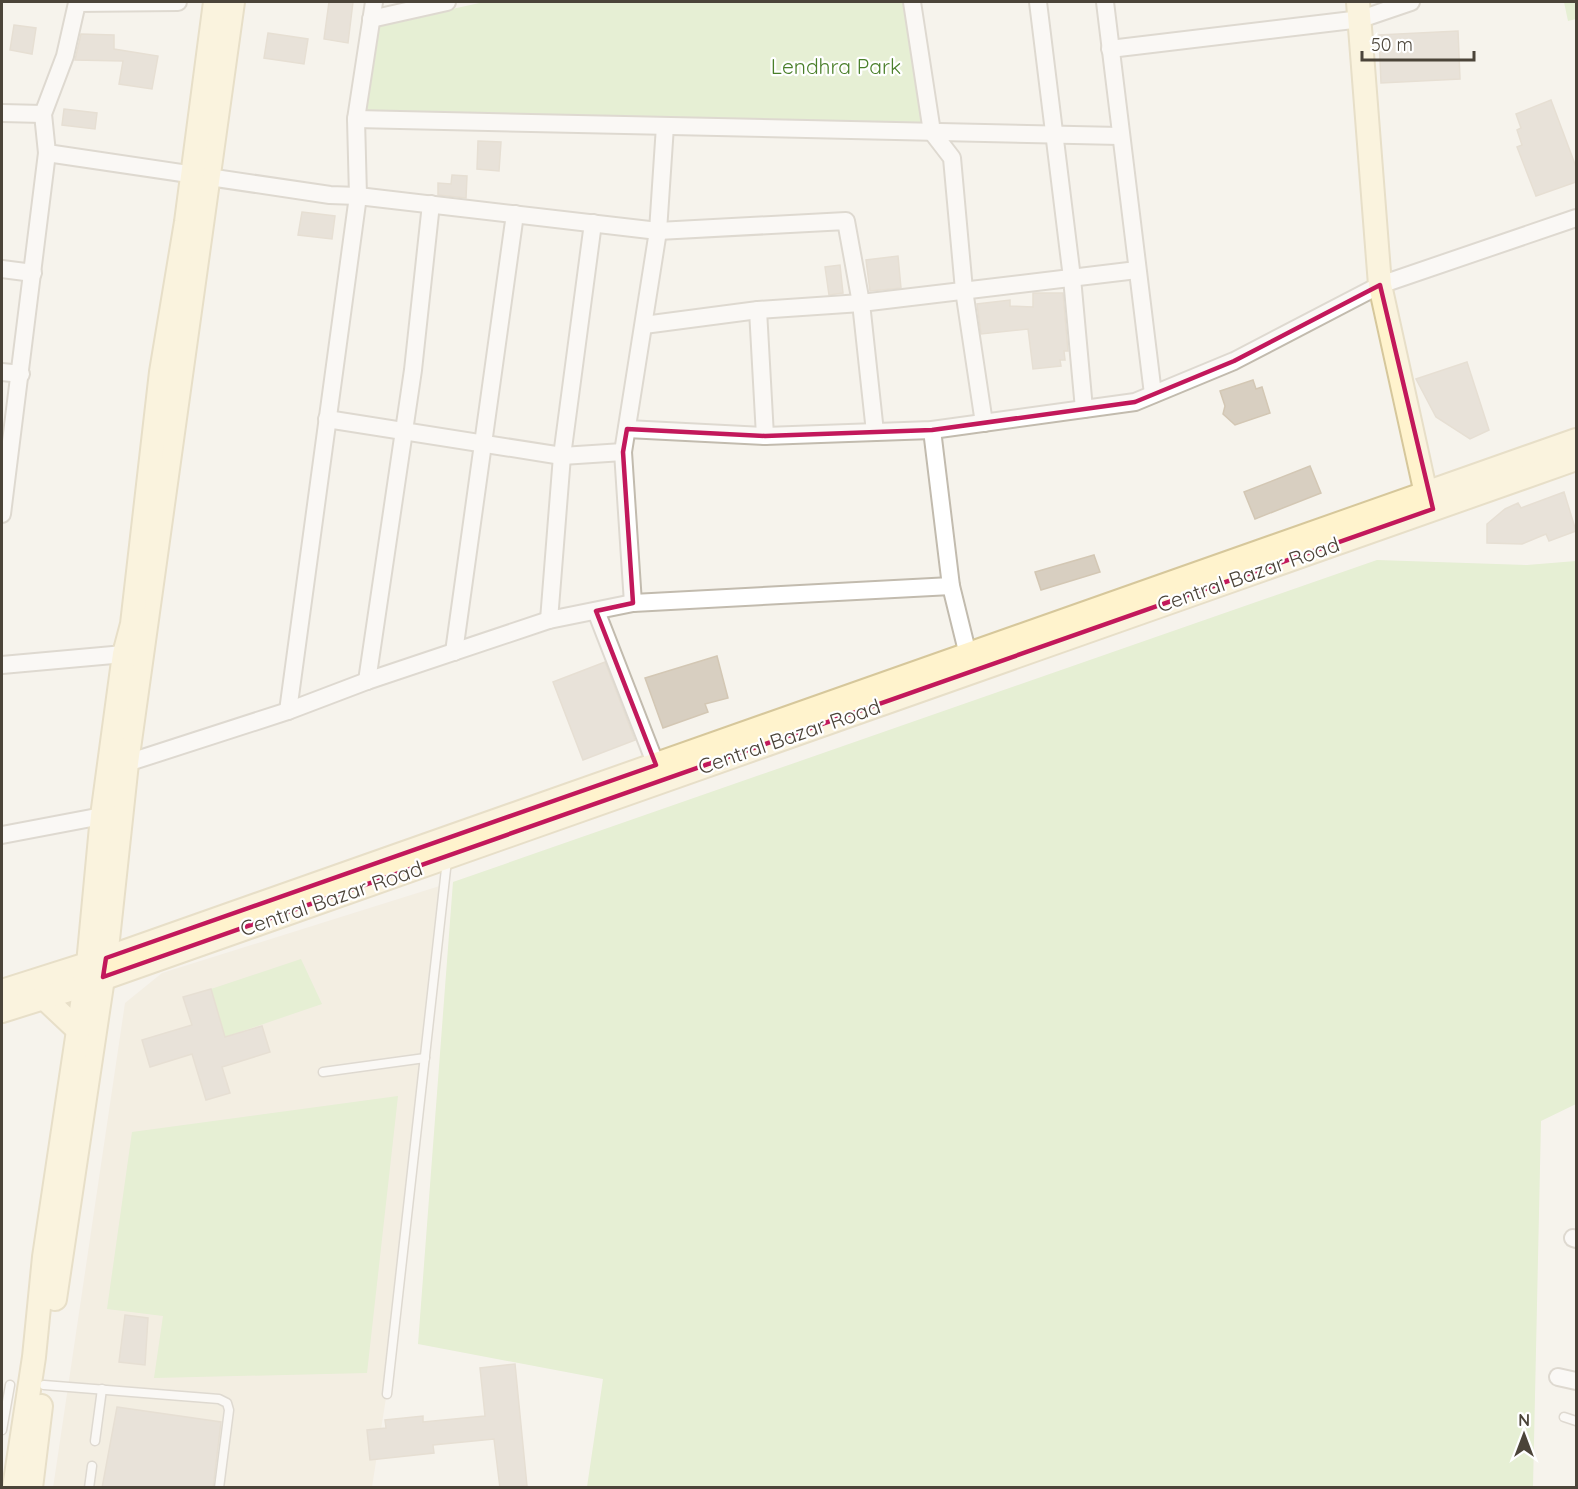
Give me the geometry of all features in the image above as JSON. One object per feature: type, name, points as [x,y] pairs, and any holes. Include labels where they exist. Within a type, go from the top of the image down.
[{"type":"main road","points":[[32,1488],[96,971],[127,763],[200,177],[215,2]]},
{"type":"main road","points":[[14,1488],[34,1358],[44,1257],[78,1030],[96,971],[102,816],[124,654],[132,624],[161,372],[233,2]]},
{"type":"main road","points":[[1359,10],[1380,285],[1429,502]]},
{"type":"main road","name":"Central Bazar Road","points":[[2,991],[96,971],[447,857],[1429,502],[1576,440]]},
{"type":"main road","name":"Central Bazar Road","points":[[2,1011],[44,998],[96,971],[656,765],[968,655],[1429,502],[1576,459]]},
{"type":"main road","points":[[44,998],[78,1030]]},
{"type":"street","points":[[2,514],[47,153],[43,114],[65,56],[74,2],[178,2]]},
{"type":"street","points":[[288,711],[358,196],[356,119],[374,2]]},
{"type":"street","points":[[371,19],[447,2]]},
{"type":"street","points":[[912,2],[932,132],[952,158],[964,290],[984,423]]},
{"type":"street","points":[[1038,2],[1072,278],[1084,409]]},
{"type":"street","points":[[1105,2],[1153,394]]},
{"type":"street","points":[[1110,49],[1411,2]]},
{"type":"street","points":[[2,113],[43,114]]},
{"type":"street","points":[[356,119],[1120,136]]},
{"type":"street","points":[[633,603],[623,452],[658,231],[665,126]]},
{"type":"street","points":[[47,153],[330,195],[431,204],[658,231],[846,221],[861,303],[874,432]]},
{"type":"street","points":[[367,681],[404,433],[431,204]]},
{"type":"street","points":[[454,652],[515,214]]},
{"type":"street","points":[[627,429],[765,436],[932,430],[1135,402],[1234,361],[1380,285],[1576,218]]},
{"type":"street","points":[[549,620],[562,456],[593,223]]},
{"type":"street","points":[[2,269],[33,273]]},
{"type":"street","points":[[644,325],[758,310],[861,303],[1137,270]]},
{"type":"street","points":[[758,310],[765,436]]},
{"type":"street","points":[[2,372],[21,374]]},
{"type":"street","points":[[327,419],[404,433],[562,456],[623,452]]},
{"type":"street","points":[[932,430],[951,586],[968,655]]},
{"type":"street","points":[[127,763],[288,711],[367,681],[549,620],[633,603],[951,586]]},
{"type":"street","points":[[596,611],[656,765]]},
{"type":"street","points":[[2,665],[124,654]]},
{"type":"street","points":[[2,835],[102,816]]},
{"type":"street","points":[[1558,1377],[1576,1381]]},
{"type":"lane","points":[[387,1394],[447,857]]},
{"type":"lane","points":[[322,1072],[425,1058]]},
{"type":"lane","points":[[2,1430],[10,1385]]},
{"type":"lane","points":[[44,1385],[219,1399],[227,1403],[229,1410],[219,1488]]},
{"type":"lane","points":[[95,1441],[102,1389]]},
{"type":"lane","points":[[1564,1417],[1576,1421]]},
{"type":"lane","points":[[89,1488],[92,1466]]},
{"type":"highlighted area","points":[[1380,285],[1433,509],[103,977],[106,958],[656,765],[596,611],[633,603],[623,452],[627,429],[765,436],[932,430],[1135,402],[1234,361]]},
{"type":"shaded area","points":[[446,884],[394,1347],[372,1487],[53,1488],[125,1003],[162,973]]},
{"type":"green space","name":"Lendhra Park","points":[[484,2],[912,2],[932,132],[356,119],[370,27]]},
{"type":"green space","points":[[1564,2],[1576,2],[1576,19],[1568,21]]},
{"type":"green space","points":[[1377,560],[1527,565],[1576,561],[1576,1104],[1541,1121],[1533,1487],[587,1487],[603,1379],[418,1344],[453,882]]},
{"type":"green space","points":[[301,959],[322,1004],[225,1037],[211,989]]},
{"type":"green space","points":[[398,1096],[367,1373],[154,1378],[163,1316],[107,1309],[132,1132]]},
{"type":"building","points":[[329,2],[353,2],[348,43],[324,39]]},
{"type":"building","points":[[14,25],[36,28],[32,54],[10,50]]},
{"type":"building","points":[[1458,31],[1460,79],[1381,83],[1379,35]]},
{"type":"building","points":[[268,33],[308,39],[304,64],[264,58]]},
{"type":"building","points":[[81,34],[114,35],[114,49],[158,56],[152,89],[119,84],[123,61],[75,60]]},
{"type":"building","points":[[1551,100],[1576,167],[1576,182],[1536,196],[1517,147],[1522,145],[1517,130],[1521,128],[1516,114]]},
{"type":"building","points":[[64,109],[97,113],[95,129],[62,125]]},
{"type":"building","points":[[478,141],[501,142],[499,171],[477,169]]},
{"type":"building","points":[[452,175],[467,176],[466,198],[438,195],[438,183],[451,184]]},
{"type":"building","points":[[302,212],[335,216],[332,239],[298,235]]},
{"type":"building","points":[[898,256],[901,288],[870,291],[866,260]]},
{"type":"building","points":[[840,265],[843,293],[829,295],[825,267]]},
{"type":"building","points":[[1033,293],[1063,293],[1068,351],[1064,351],[1065,360],[1060,360],[1061,366],[1033,369],[1028,329],[981,334],[977,304],[1010,300],[1010,306],[1033,307]]},
{"type":"building","points":[[1467,362],[1489,430],[1470,439],[1436,417],[1416,379]]},
{"type":"building","points":[[1253,380],[1256,389],[1262,387],[1270,413],[1235,425],[1223,414],[1225,406],[1220,391]]},
{"type":"building","points":[[1310,466],[1321,493],[1255,519],[1244,492]]},
{"type":"building","points":[[1564,492],[1576,531],[1549,541],[1546,534],[1522,544],[1487,543],[1487,524],[1505,509],[1518,503],[1521,508]]},
{"type":"building","points":[[1094,555],[1100,572],[1041,590],[1035,572]]},
{"type":"building","points":[[717,656],[728,698],[705,704],[708,712],[663,728],[645,678]]},
{"type":"building","points":[[605,662],[635,740],[583,760],[553,682]]},
{"type":"building","points":[[211,989],[225,1037],[262,1026],[270,1052],[222,1067],[230,1093],[206,1100],[192,1054],[150,1067],[142,1040],[192,1025],[183,997]]},
{"type":"building","points":[[125,1315],[148,1318],[145,1365],[119,1362]]},
{"type":"building","points":[[515,1364],[527,1486],[500,1488],[494,1439],[433,1445],[434,1453],[370,1460],[367,1430],[386,1428],[385,1420],[423,1416],[423,1422],[485,1416],[480,1368]]},
{"type":"building","points":[[117,1407],[221,1422],[213,1488],[102,1488]]}]
